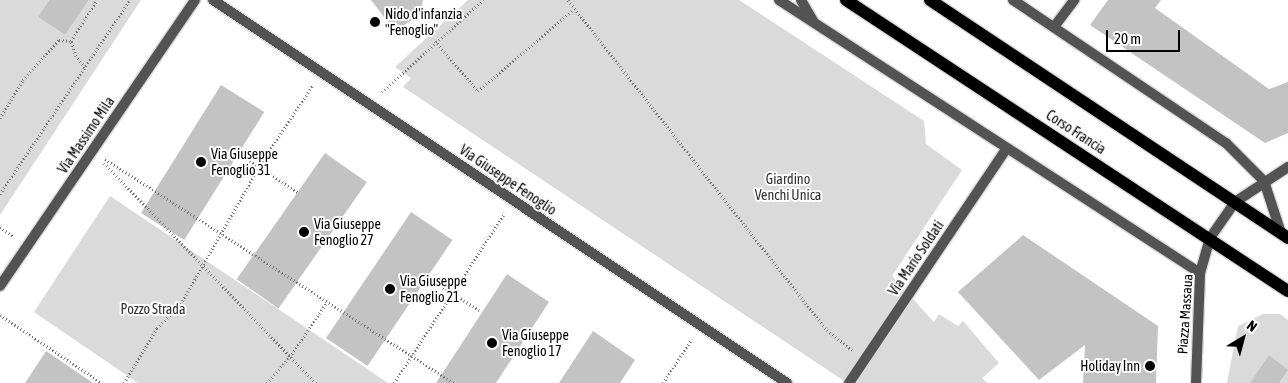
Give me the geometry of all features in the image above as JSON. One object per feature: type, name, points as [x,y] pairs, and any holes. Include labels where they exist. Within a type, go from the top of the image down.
[{"type":"main road","name":"Corso Francia","points":[[846,0],[1288,291]]},
{"type":"main road","name":"Corso Francia","points":[[930,0],[1284,235]]},
{"type":"street","name":"Via Massimo Mila","points":[[0,286],[195,0]]},
{"type":"street","name":"Via Giuseppe Fenoglio","points":[[213,0],[787,383]]},
{"type":"street","points":[[779,0],[1006,149],[1200,273]]},
{"type":"street","points":[[801,0],[814,22]]},
{"type":"street","points":[[1013,0],[1226,143],[1264,181],[1284,235]]},
{"type":"street","points":[[1054,27],[1074,0]]},
{"type":"street","name":"Via Mario Soldati","points":[[849,383],[1006,149]]},
{"type":"street","name":"Piazza Massaua","points":[[1196,383],[1200,273],[1210,238],[1235,202],[1264,181],[1288,167]]},
{"type":"path","points":[[71,41],[97,0]]},
{"type":"path","points":[[0,194],[130,0]]},
{"type":"path","points":[[372,106],[390,81],[483,0]]},
{"type":"path","points":[[568,0],[827,330],[864,360]]},
{"type":"path","points":[[436,42],[478,90],[574,9]]},
{"type":"path","points":[[0,118],[23,80],[59,40],[71,41]]},
{"type":"path","points":[[71,41],[76,56],[85,67]]},
{"type":"path","points":[[124,383],[157,328],[179,307],[259,168],[321,72]]},
{"type":"path","points":[[92,150],[454,383]]},
{"type":"path","points":[[92,150],[316,383]]},
{"type":"path","points":[[241,155],[298,193]]},
{"type":"path","points":[[394,383],[513,200]]},
{"type":"path","points":[[431,280],[479,310]]},
{"type":"path","points":[[267,383],[290,357],[327,302]]},
{"type":"path","points":[[0,315],[102,383]]},
{"type":"path","points":[[663,383],[701,325]]},
{"type":"green space","points":[[0,0],[49,0],[38,17],[65,35],[89,0],[141,0],[0,215]]},
{"type":"green space","name":"Giardino Venchi Unica","points":[[468,0],[739,0],[924,121],[926,144],[962,170],[892,276],[934,322],[939,314],[958,326],[963,321],[999,363],[982,378],[987,383],[847,383],[403,87],[411,78],[395,67]]},
{"type":"green space","name":"Pozzo Strada","points":[[110,196],[388,383],[138,383],[34,312]]},
{"type":"green space","points":[[1263,314],[1280,314],[1288,320],[1288,383],[1227,383],[1238,326]]},
{"type":"building","points":[[49,0],[89,0],[65,35],[38,17]]},
{"type":"building","points":[[371,0],[423,0],[419,15],[403,26],[387,21]]},
{"type":"building","points":[[1108,0],[1161,0],[1155,8],[1269,89],[1288,82],[1288,133],[1265,143],[1090,25]]},
{"type":"building","name":"Via Giuseppe Fenoglio 31","points":[[221,85],[264,112],[184,240],[141,213]]},
{"type":"building","name":"Via Giuseppe Fenoglio 27","points":[[325,153],[367,182],[278,308],[237,279]]},
{"type":"building","name":"Via Giuseppe Fenoglio 21","points":[[411,212],[452,240],[367,366],[326,338]]},
{"type":"building","points":[[1023,235],[1158,326],[1156,383],[1083,383],[1085,345],[1039,380],[958,292]]},
{"type":"building","name":"Via Giuseppe Fenoglio 17","points":[[507,274],[549,302],[496,383],[436,383]]},
{"type":"building","points":[[593,331],[635,360],[620,383],[559,383]]},
{"type":"building","points":[[46,351],[93,383],[25,383]]},
{"type":"building","points":[[1269,355],[1288,370],[1279,383],[1250,383]]},
{"type":"place","name":"Nido d'infanzia \"Fenoglio\"","points":[[375,22]]},
{"type":"place","name":"Via Giuseppe Fenoglio 31","points":[[201,162]]},
{"type":"place","name":"Via Giuseppe Fenoglio 27","points":[[304,232]]},
{"type":"place","name":"Via Giuseppe Fenoglio 21","points":[[390,289]]},
{"type":"place","name":"Via Giuseppe Fenoglio 17","points":[[492,343]]},
{"type":"place","name":"Holiday Inn","points":[[1150,366]]}]
